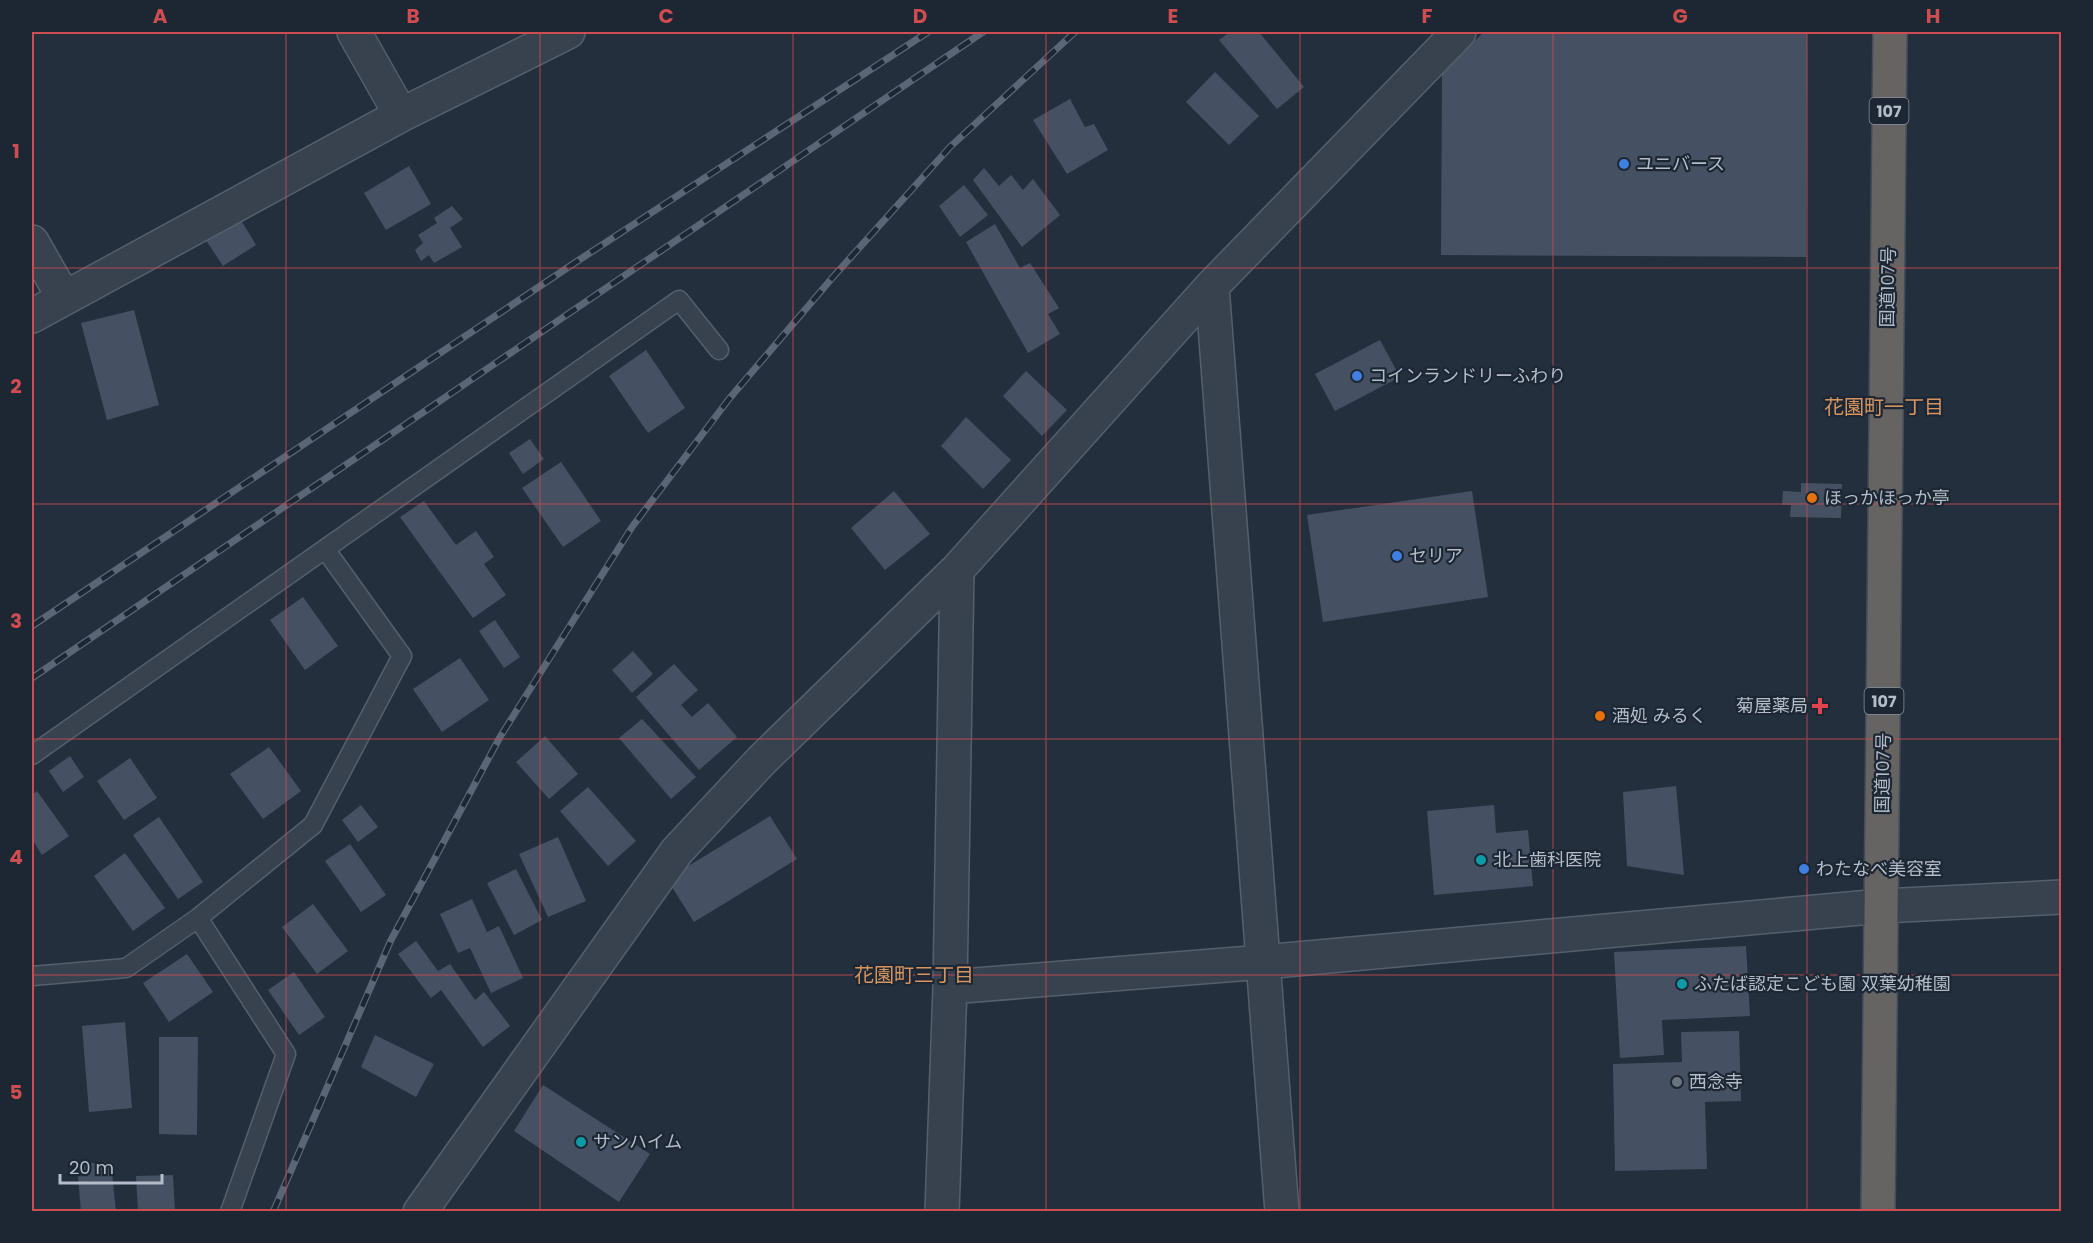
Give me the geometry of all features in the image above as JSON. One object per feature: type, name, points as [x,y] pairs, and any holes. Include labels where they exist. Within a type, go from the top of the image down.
[{"type":"highway","name":"国道107号","points":[[1878,1212],[1890,32]]},
{"type":"street","points":[[354,32],[401,115]]},
{"type":"street","points":[[498,66],[522,32]]},
{"type":"street","points":[[32,316],[401,115],[568,32]]},
{"type":"street","points":[[420,1212],[677,851],[762,760],[957,570],[1212,286],[1459,32]]},
{"type":"street","points":[[32,242],[64,298]]},
{"type":"street","points":[[1212,286],[1282,1212]]},
{"type":"street","points":[[942,1212],[950,987],[957,570]]},
{"type":"street","points":[[950,987],[1263,962],[1882,906],[2061,897]]},
{"type":"lane","points":[[32,755],[680,300],[719,350]]},
{"type":"lane","points":[[32,976],[126,968],[198,918],[314,825],[402,656],[325,549]]},
{"type":"lane","points":[[198,918],[286,1054],[230,1212]]},
{"type":"building","points":[[1230,32],[1259,32],[1304,87],[1277,109],[1219,40]]},
{"type":"building","name":"ユニバース","points":[[1484,32],[1807,32],[1806,257],[1441,255],[1442,72]]},
{"type":"building","points":[[1215,72],[1259,116],[1229,145],[1186,102]]},
{"type":"building","points":[[1070,99],[1085,127],[1094,124],[1108,150],[1067,174],[1033,120]]},
{"type":"building","points":[[409,166],[431,204],[386,230],[364,193]]},
{"type":"building","points":[[984,168],[999,186],[1011,175],[1023,190],[1033,179],[1060,215],[1022,247],[973,180]]},
{"type":"building","points":[[964,185],[988,215],[960,237],[939,206]]},
{"type":"building","points":[[227,197],[256,245],[223,266],[192,219]]},
{"type":"building","points":[[452,206],[463,219],[450,228],[462,247],[434,263],[429,255],[421,261],[415,250],[423,243],[418,235],[437,223],[434,218]]},
{"type":"building","points":[[995,224],[1020,268],[1030,263],[1059,308],[1048,314],[1060,334],[1028,353],[966,242]]},
{"type":"building","points":[[134,310],[159,405],[107,420],[81,323]]},
{"type":"building","name":"コインランドリーふわり","points":[[1380,340],[1400,377],[1335,411],[1315,374]]},
{"type":"building","points":[[646,350],[685,408],[648,433],[609,376]]},
{"type":"building","points":[[1026,371],[1067,410],[1042,436],[1003,396]]},
{"type":"building","points":[[966,417],[1011,460],[983,489],[941,446]]},
{"type":"building","points":[[530,439],[544,459],[523,474],[509,453]]},
{"type":"building","points":[[561,462],[601,521],[563,547],[522,488]]},
{"type":"building","name":"ほっかほっか亭","points":[[1801,483],[1842,484],[1841,518],[1790,517],[1791,505],[1782,505],[1783,491],[1801,492]]},
{"type":"building","points":[[894,491],[930,534],[885,570],[851,528]]},
{"type":"building","name":"セリア","points":[[1472,491],[1488,597],[1323,622],[1307,515]]},
{"type":"building","points":[[424,501],[456,545],[476,531],[494,557],[484,564],[506,595],[473,618],[400,517]]},
{"type":"building","points":[[303,597],[338,646],[305,670],[270,620]]},
{"type":"building","points":[[495,620],[520,657],[504,668],[479,631]]},
{"type":"building","points":[[633,651],[653,674],[632,693],[612,670]]},
{"type":"building","points":[[460,658],[489,700],[442,732],[413,689]]},
{"type":"building","points":[[674,664],[698,690],[681,705],[692,717],[708,703],[737,737],[699,770],[636,697]]},
{"type":"building","points":[[642,719],[696,777],[671,799],[619,738]]},
{"type":"building","points":[[545,736],[578,774],[549,799],[516,762]]},
{"type":"building","points":[[269,747],[301,791],[263,819],[230,774]]},
{"type":"building","points":[[70,756],[84,777],[63,792],[49,771]]},
{"type":"building","points":[[130,758],[157,798],[124,820],[97,781]]},
{"type":"building","points":[[1676,786],[1684,875],[1627,866],[1623,792]]},
{"type":"building","points":[[588,787],[636,841],[608,866],[560,811]]},
{"type":"building","points":[[37,791],[69,836],[42,855],[32,839],[32,795]]},
{"type":"building","points":[[361,805],[378,827],[358,842],[342,820]]},
{"type":"building","name":"北上歯科医院","points":[[1494,805],[1496,833],[1528,830],[1533,886],[1434,895],[1427,811]]},
{"type":"building","points":[[770,816],[797,859],[694,922],[667,879]]},
{"type":"building","points":[[159,817],[203,882],[178,899],[133,835]]},
{"type":"building","points":[[558,837],[586,901],[548,917],[519,854]]},
{"type":"building","points":[[350,844],[386,895],[361,912],[325,861]]},
{"type":"building","points":[[125,853],[165,908],[133,931],[94,876]]},
{"type":"building","points":[[516,869],[542,920],[514,935],[487,883]]},
{"type":"building","points":[[472,899],[487,932],[499,926],[523,978],[491,993],[470,948],[458,953],[440,914]]},
{"type":"building","points":[[313,904],[348,951],[317,974],[282,927]]},
{"type":"building","points":[[416,941],[438,971],[450,964],[475,1000],[484,992],[510,1026],[483,1047],[441,990],[431,998],[398,954]]},
{"type":"building","name":"ふたば認定こども園 双葉幼稚園","points":[[1746,946],[1750,1016],[1662,1020],[1664,1055],[1620,1058],[1614,952]]},
{"type":"building","points":[[187,954],[213,992],[169,1022],[143,983]]},
{"type":"building","points":[[294,972],[325,1017],[299,1035],[268,990]]},
{"type":"building","points":[[125,1022],[132,1108],[89,1112],[82,1026]]},
{"type":"building","name":"西念寺","points":[[1739,1031],[1741,1101],[1705,1102],[1707,1169],[1615,1171],[1613,1064],[1682,1062],[1681,1032]]},
{"type":"building","points":[[375,1035],[434,1064],[416,1097],[361,1067]]},
{"type":"building","points":[[159,1037],[198,1037],[197,1135],[159,1134]]},
{"type":"building","name":"サンハイム","points":[[543,1085],[650,1154],[619,1202],[514,1131]]},
{"type":"building","points":[[111,1162],[116,1212],[81,1212],[77,1164]]},
{"type":"building","points":[[173,1175],[175,1212],[138,1212],[136,1176]]},
{"type":"railway","points":[[32,626],[579,260],[928,32]]},
{"type":"railway","points":[[32,678],[983,32]]},
{"type":"railway","points":[[273,1212],[391,940],[500,737],[632,527],[729,399],[833,277],[950,147],[1075,32]]},
{"type":"place","name":"ユニバース","points":[[1624,164]]},
{"type":"place","name":"コインランドリーふわり","points":[[1357,376]]},
{"type":"place","name":"ほっかほっか亭","points":[[1812,498]]},
{"type":"place","name":"セリア","points":[[1397,556]]},
{"type":"place","name":"菊屋薬局","points":[[1820,706]]},
{"type":"place","name":"酒処 みるく","points":[[1600,716]]},
{"type":"place","name":"北上歯科医院","points":[[1481,860]]},
{"type":"place","name":"わたなべ美容室","points":[[1804,869]]},
{"type":"place","name":"ふたば認定こども園 双葉幼稚園","points":[[1682,984]]},
{"type":"place","name":"西念寺","points":[[1677,1082]]},
{"type":"place","name":"サンハイム","points":[[581,1142]]},
{"type":"district","name":"花園町一丁目","points":[[1884,407]]},
{"type":"district","name":"花園町三丁目","points":[[914,975]]}]
